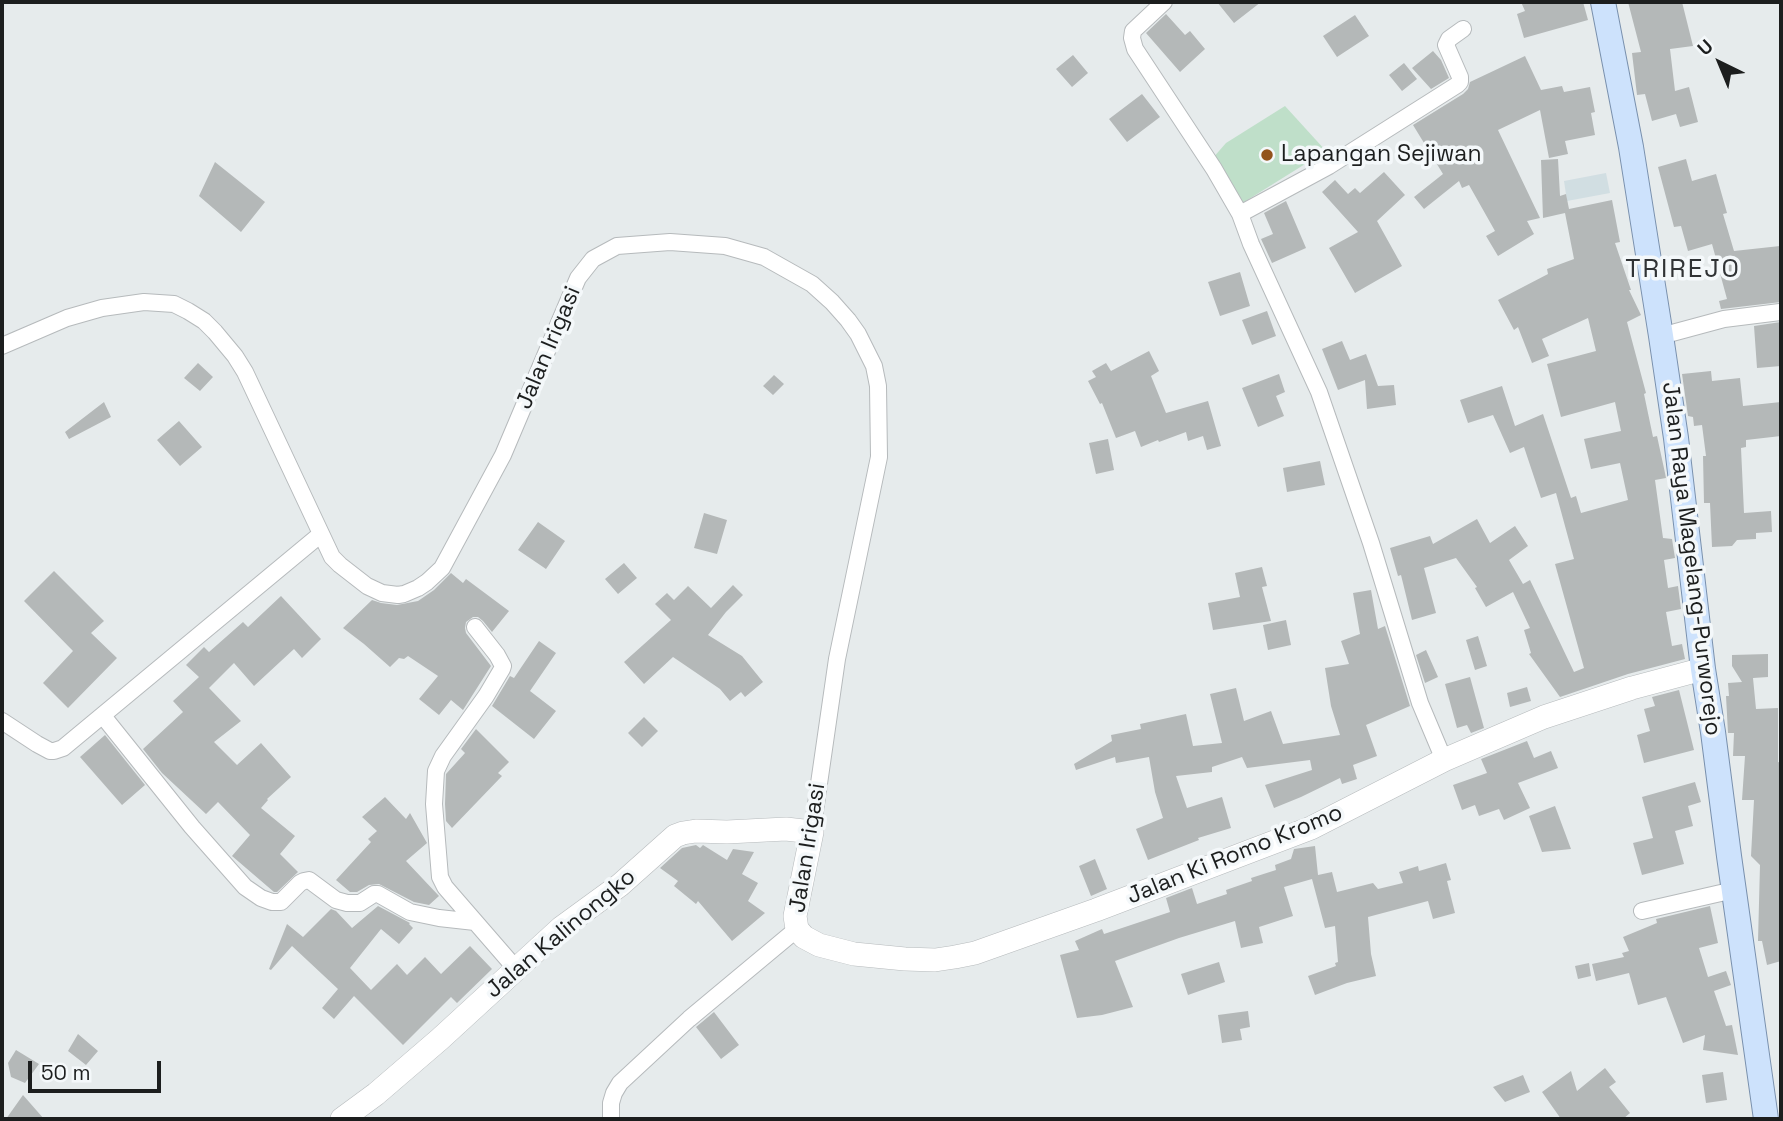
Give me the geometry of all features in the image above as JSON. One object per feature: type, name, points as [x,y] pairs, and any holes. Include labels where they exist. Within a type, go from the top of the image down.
[{"type":"main road","name":"Jalan Raya Magelang-Purworejo","points":[[1603,2],[1631,147],[1676,438],[1703,669],[1766,1119]]},
{"type":"street","points":[[1164,2],[1133,32],[1135,49],[1214,169],[1240,214],[1251,244],[1319,392],[1371,542],[1420,703],[1444,760]]},
{"type":"street","points":[[1240,214],[1329,166],[1457,85],[1460,77],[1446,45],[1449,39],[1463,29]]},
{"type":"street","name":"Jalan Irigasi","points":[[2,346],[67,318],[102,308],[144,302],[174,304],[188,311],[215,332],[246,372],[332,558],[357,580],[374,590],[404,594],[427,582],[442,568],[503,455],[578,278],[593,259],[617,246],[670,242],[725,246],[764,257],[812,284],[848,320],[874,366],[878,386],[879,457],[837,659],[811,832],[795,916],[797,929],[689,1019],[620,1083],[611,1102],[611,1119]]},
{"type":"street","points":[[1661,336],[1724,319],[1780,312]]},
{"type":"street","points":[[2,721],[37,744],[54,751],[67,745],[321,534]]},
{"type":"street","points":[[475,627],[503,666],[502,672],[443,756],[436,771],[434,789],[441,882],[516,970]]},
{"type":"street","name":"Jalan Ki Romo Kromo","points":[[797,929],[804,937],[819,945],[866,956],[935,960],[975,953],[1311,828],[1444,760],[1544,717],[1632,688],[1703,669]]},
{"type":"street","points":[[103,716],[201,837],[245,887],[261,898],[281,902],[300,883],[309,880],[335,900],[360,903],[378,894],[410,912],[475,922]]},
{"type":"street","name":"Jalan Kalinongko","points":[[342,1119],[376,1094],[561,928],[620,885],[675,836],[696,831],[786,829],[811,832]]},
{"type":"street","points":[[1642,911],[1734,890]]},
{"type":"shaded area","points":[[1606,173],[1610,193],[1567,201],[1564,181]]},
{"type":"green space","name":"Lapangan Sejiwan","points":[[1285,106],[1326,151],[1241,204],[1212,159],[1226,143]]},
{"type":"building","points":[[1217,2],[1261,2],[1234,23]]},
{"type":"building","points":[[1521,2],[1583,2],[1588,20],[1524,38],[1517,14],[1525,11]]},
{"type":"building","points":[[1628,2],[1682,2],[1693,46],[1670,49],[1675,91],[1689,87],[1698,122],[1680,127],[1676,114],[1652,121],[1645,94],[1637,95],[1632,53],[1641,52]]},
{"type":"building","points":[[1166,14],[1185,35],[1190,31],[1205,49],[1180,72],[1146,33]]},
{"type":"building","points":[[1355,15],[1369,36],[1337,57],[1323,36]]},
{"type":"building","points":[[1433,51],[1441,60],[1449,78],[1431,89],[1412,68]]},
{"type":"building","points":[[1073,55],[1088,73],[1072,87],[1056,69]]},
{"type":"building","points":[[1525,56],[1541,90],[1562,86],[1564,92],[1590,87],[1595,112],[1591,113],[1595,135],[1565,141],[1568,154],[1549,158],[1540,110],[1498,130],[1540,218],[1527,221],[1534,234],[1498,256],[1486,236],[1495,231],[1469,185],[1462,188],[1459,181],[1424,209],[1414,197],[1443,174],[1413,125],[1463,94],[1470,82]]},
{"type":"building","points":[[1404,63],[1417,79],[1402,91],[1389,75]]},
{"type":"building","points":[[1142,94],[1160,117],[1127,142],[1109,119]]},
{"type":"building","points":[[1558,159],[1560,196],[1566,194],[1569,209],[1612,200],[1620,242],[1615,243],[1629,290],[1641,315],[1627,322],[1646,393],[1644,394],[1653,437],[1657,436],[1666,478],[1655,480],[1663,538],[1672,539],[1675,558],[1664,560],[1668,588],[1678,586],[1681,609],[1666,612],[1672,646],[1682,644],[1685,659],[1628,674],[1560,697],[1529,654],[1531,653],[1524,630],[1530,628],[1513,592],[1486,607],[1475,588],[1477,587],[1456,558],[1424,568],[1436,613],[1412,620],[1401,575],[1398,576],[1390,548],[1430,536],[1433,544],[1477,519],[1490,543],[1515,526],[1528,546],[1509,560],[1523,584],[1530,580],[1574,672],[1584,668],[1555,564],[1574,559],[1556,493],[1541,498],[1524,447],[1510,453],[1493,415],[1468,423],[1460,400],[1502,386],[1515,426],[1543,414],[1571,498],[1576,496],[1581,513],[1628,500],[1620,463],[1591,469],[1584,439],[1621,431],[1615,402],[1561,417],[1547,364],[1596,351],[1588,318],[1542,339],[1549,356],[1532,363],[1518,327],[1514,330],[1498,300],[1548,274],[1547,269],[1574,259],[1565,213],[1543,218],[1541,160]]},
{"type":"building","points":[[1686,159],[1692,181],[1716,174],[1727,213],[1723,214],[1734,251],[1780,246],[1781,302],[1721,309],[1719,301],[1727,299],[1712,244],[1688,251],[1681,226],[1674,227],[1658,167]]},
{"type":"building","points":[[215,162],[265,202],[241,232],[199,196]]},
{"type":"building","points":[[1384,172],[1405,195],[1377,221],[1402,266],[1355,293],[1329,248],[1358,232],[1322,192],[1335,180],[1348,194],[1355,188],[1360,193]]},
{"type":"building","points":[[1286,201],[1306,248],[1272,263],[1261,239],[1273,234],[1264,213]]},
{"type":"building","points":[[1240,272],[1250,306],[1220,316],[1208,282]]},
{"type":"building","points":[[1267,311],[1276,336],[1252,345],[1242,320]]},
{"type":"building","points":[[1781,322],[1781,366],[1757,368],[1754,326]]},
{"type":"building","points":[[1342,341],[1350,360],[1366,354],[1378,386],[1394,385],[1396,405],[1367,409],[1365,380],[1338,390],[1322,349]]},
{"type":"building","points":[[1149,351],[1159,371],[1151,376],[1166,413],[1208,401],[1221,446],[1207,450],[1203,436],[1188,441],[1186,432],[1141,447],[1135,431],[1116,438],[1102,403],[1100,404],[1088,381],[1096,377],[1092,371],[1106,363],[1111,371]]},
{"type":"building","points":[[198,363],[213,377],[200,391],[184,378]]},
{"type":"building","points":[[1711,371],[1712,381],[1740,378],[1743,406],[1781,402],[1781,436],[1746,440],[1746,447],[1741,448],[1744,513],[1771,511],[1772,532],[1756,533],[1756,539],[1737,540],[1732,546],[1712,547],[1710,503],[1704,503],[1703,456],[1706,456],[1702,425],[1694,426],[1693,417],[1688,416],[1682,374]]},
{"type":"building","points":[[1279,374],[1285,392],[1276,396],[1284,416],[1258,427],[1242,388]]},
{"type":"building","points":[[774,375],[784,384],[773,395],[763,386]]},
{"type":"building","points":[[104,402],[111,417],[69,439],[65,432]]},
{"type":"building","points":[[179,421],[202,447],[180,466],[157,440]]},
{"type":"building","points":[[1108,439],[1114,470],[1096,474],[1089,443]]},
{"type":"building","points":[[1320,461],[1325,485],[1287,492],[1283,468]]},
{"type":"building","points":[[704,513],[727,520],[717,554],[694,548]]},
{"type":"building","points":[[538,522],[565,541],[546,569],[518,550]]},
{"type":"building","points":[[624,563],[637,578],[618,594],[605,579]]},
{"type":"building","points":[[1262,567],[1267,586],[1262,587],[1271,621],[1213,630],[1208,603],[1240,597],[1235,573]]},
{"type":"building","points":[[54,571],[104,621],[91,633],[117,658],[68,708],[43,683],[73,651],[24,601]]},
{"type":"building","points":[[451,573],[463,583],[466,579],[509,611],[492,632],[478,617],[466,622],[466,633],[491,666],[463,710],[451,700],[439,715],[419,699],[438,676],[408,656],[399,658],[390,667],[343,628],[372,600],[397,605],[418,601]]},
{"type":"building","points":[[733,585],[743,595],[708,635],[742,656],[763,682],[745,697],[741,692],[730,701],[720,689],[673,657],[644,684],[624,662],[671,620],[655,604],[667,593],[674,600],[688,586],[711,608]]},
{"type":"building","points":[[1371,590],[1378,629],[1385,626],[1410,706],[1366,725],[1377,756],[1353,765],[1357,779],[1342,784],[1340,778],[1274,808],[1265,785],[1312,770],[1310,760],[1247,768],[1242,757],[1212,767],[1212,772],[1176,776],[1187,808],[1222,797],[1231,828],[1198,838],[1199,840],[1148,860],[1136,829],[1163,818],[1149,757],[1116,763],[1115,757],[1076,770],[1074,764],[1112,741],[1111,735],[1141,729],[1140,724],[1186,714],[1193,746],[1222,743],[1210,694],[1236,688],[1244,721],[1271,711],[1283,744],[1340,735],[1331,706],[1325,668],[1349,664],[1341,641],[1360,634],[1353,593]]},
{"type":"building","points":[[281,596],[321,639],[302,658],[294,649],[254,686],[234,663],[209,688],[241,721],[214,742],[237,765],[261,743],[291,777],[261,808],[295,836],[280,854],[298,872],[274,892],[232,856],[250,835],[218,802],[206,814],[162,773],[143,749],[183,712],[173,701],[199,677],[186,665],[204,647],[209,652],[243,622],[248,627]]},
{"type":"building","points":[[1286,620],[1291,645],[1268,650],[1263,625]]},
{"type":"building","points":[[1478,636],[1487,666],[1475,670],[1466,640]]},
{"type":"building","points":[[539,641],[556,653],[530,691],[556,711],[534,739],[492,706],[510,676],[514,678]]},
{"type":"building","points":[[1426,650],[1438,677],[1425,683],[1416,655]]},
{"type":"building","points":[[1768,654],[1768,677],[1753,678],[1756,709],[1778,708],[1778,762],[1781,763],[1781,961],[1767,965],[1762,941],[1758,941],[1760,865],[1751,856],[1754,800],[1742,800],[1745,756],[1733,756],[1734,733],[1728,733],[1726,696],[1729,696],[1728,683],[1742,682],[1732,666],[1732,655]]},
{"type":"building","points":[[1470,677],[1484,728],[1471,733],[1467,725],[1457,728],[1445,684]]},
{"type":"building","points":[[1527,687],[1531,701],[1510,707],[1507,693]]},
{"type":"building","points":[[1679,690],[1694,750],[1644,763],[1637,735],[1650,731],[1644,709],[1655,706],[1652,697]]},
{"type":"building","points":[[644,717],[658,731],[642,747],[628,733]]},
{"type":"building","points":[[476,729],[509,762],[498,773],[502,776],[452,828],[446,821],[446,774],[465,753],[461,749]]},
{"type":"building","points":[[105,735],[145,785],[122,805],[80,757]]},
{"type":"building","points":[[1527,741],[1534,758],[1551,751],[1558,768],[1518,783],[1530,808],[1504,820],[1499,809],[1479,816],[1475,805],[1462,810],[1453,785],[1487,773],[1481,759]]},
{"type":"building","points":[[1695,782],[1701,802],[1688,806],[1693,826],[1675,831],[1684,864],[1642,875],[1633,843],[1653,838],[1642,797]]},
{"type":"building","points":[[385,797],[406,819],[410,813],[427,843],[406,861],[439,896],[429,905],[414,902],[379,884],[350,892],[336,880],[371,842],[368,839],[377,831],[362,817]]},
{"type":"building","points":[[1555,806],[1571,849],[1542,852],[1529,816]]},
{"type":"building","points":[[696,845],[700,848],[703,845],[727,860],[733,849],[754,852],[742,874],[758,883],[748,901],[765,913],[732,941],[698,901],[696,904],[674,886],[678,881],[660,868],[682,848]]},
{"type":"building","points":[[1315,846],[1318,875],[1332,872],[1337,892],[1373,883],[1378,889],[1403,883],[1399,872],[1418,866],[1419,871],[1446,863],[1451,880],[1447,881],[1455,913],[1433,919],[1428,901],[1368,917],[1376,976],[1315,995],[1308,976],[1336,966],[1335,963],[1338,962],[1335,926],[1325,928],[1312,879],[1284,887],[1293,916],[1259,927],[1263,943],[1241,948],[1235,921],[1115,961],[1133,1007],[1077,1018],[1060,955],[1079,950],[1075,941],[1102,929],[1104,934],[1170,912],[1166,898],[1192,888],[1197,904],[1227,894],[1226,890],[1276,870],[1275,865],[1291,859],[1294,849]]},
{"type":"building","points":[[1095,859],[1107,889],[1091,896],[1079,866]]},
{"type":"building","points":[[378,906],[410,923],[413,928],[399,944],[381,929],[350,968],[371,990],[397,964],[407,975],[425,957],[441,974],[470,946],[492,969],[457,1003],[451,997],[403,1045],[354,996],[334,1019],[322,1008],[338,989],[292,946],[271,970],[269,969],[287,924],[303,937],[331,909],[352,928]]},
{"type":"building","points":[[1710,906],[1718,943],[1699,948],[1708,977],[1726,971],[1731,985],[1714,991],[1726,1026],[1732,1025],[1738,1055],[1703,1050],[1705,1035],[1683,1043],[1666,997],[1638,1005],[1629,973],[1596,981],[1592,964],[1624,957],[1622,953],[1629,951],[1623,937],[1657,923],[1656,919]]},
{"type":"building","points":[[1219,962],[1225,982],[1188,995],[1181,974]]},
{"type":"building","points":[[1589,963],[1591,976],[1578,979],[1575,966]]},
{"type":"building","points":[[1248,1011],[1250,1027],[1240,1029],[1242,1040],[1222,1043],[1218,1015]]},
{"type":"building","points":[[714,1012],[739,1045],[721,1059],[696,1027]]},
{"type":"building","points":[[78,1034],[98,1051],[86,1065],[68,1051]]},
{"type":"building","points":[[16,1050],[39,1064],[25,1083],[11,1077],[8,1063]]},
{"type":"building","points":[[1605,1068],[1616,1082],[1609,1087],[1630,1113],[1623,1119],[1561,1119],[1542,1092],[1571,1071],[1577,1091]]},
{"type":"building","points":[[1723,1072],[1727,1100],[1706,1103],[1702,1075]]},
{"type":"building","points":[[1523,1075],[1530,1092],[1505,1102],[1493,1087]]},
{"type":"building","points":[[23,1095],[44,1119],[6,1119]]},
{"type":"place","name":"Lapangan Sejiwan","points":[[1267,155]]},
{"type":"district","name":"TRIREJO","points":[[1683,270]]}]
